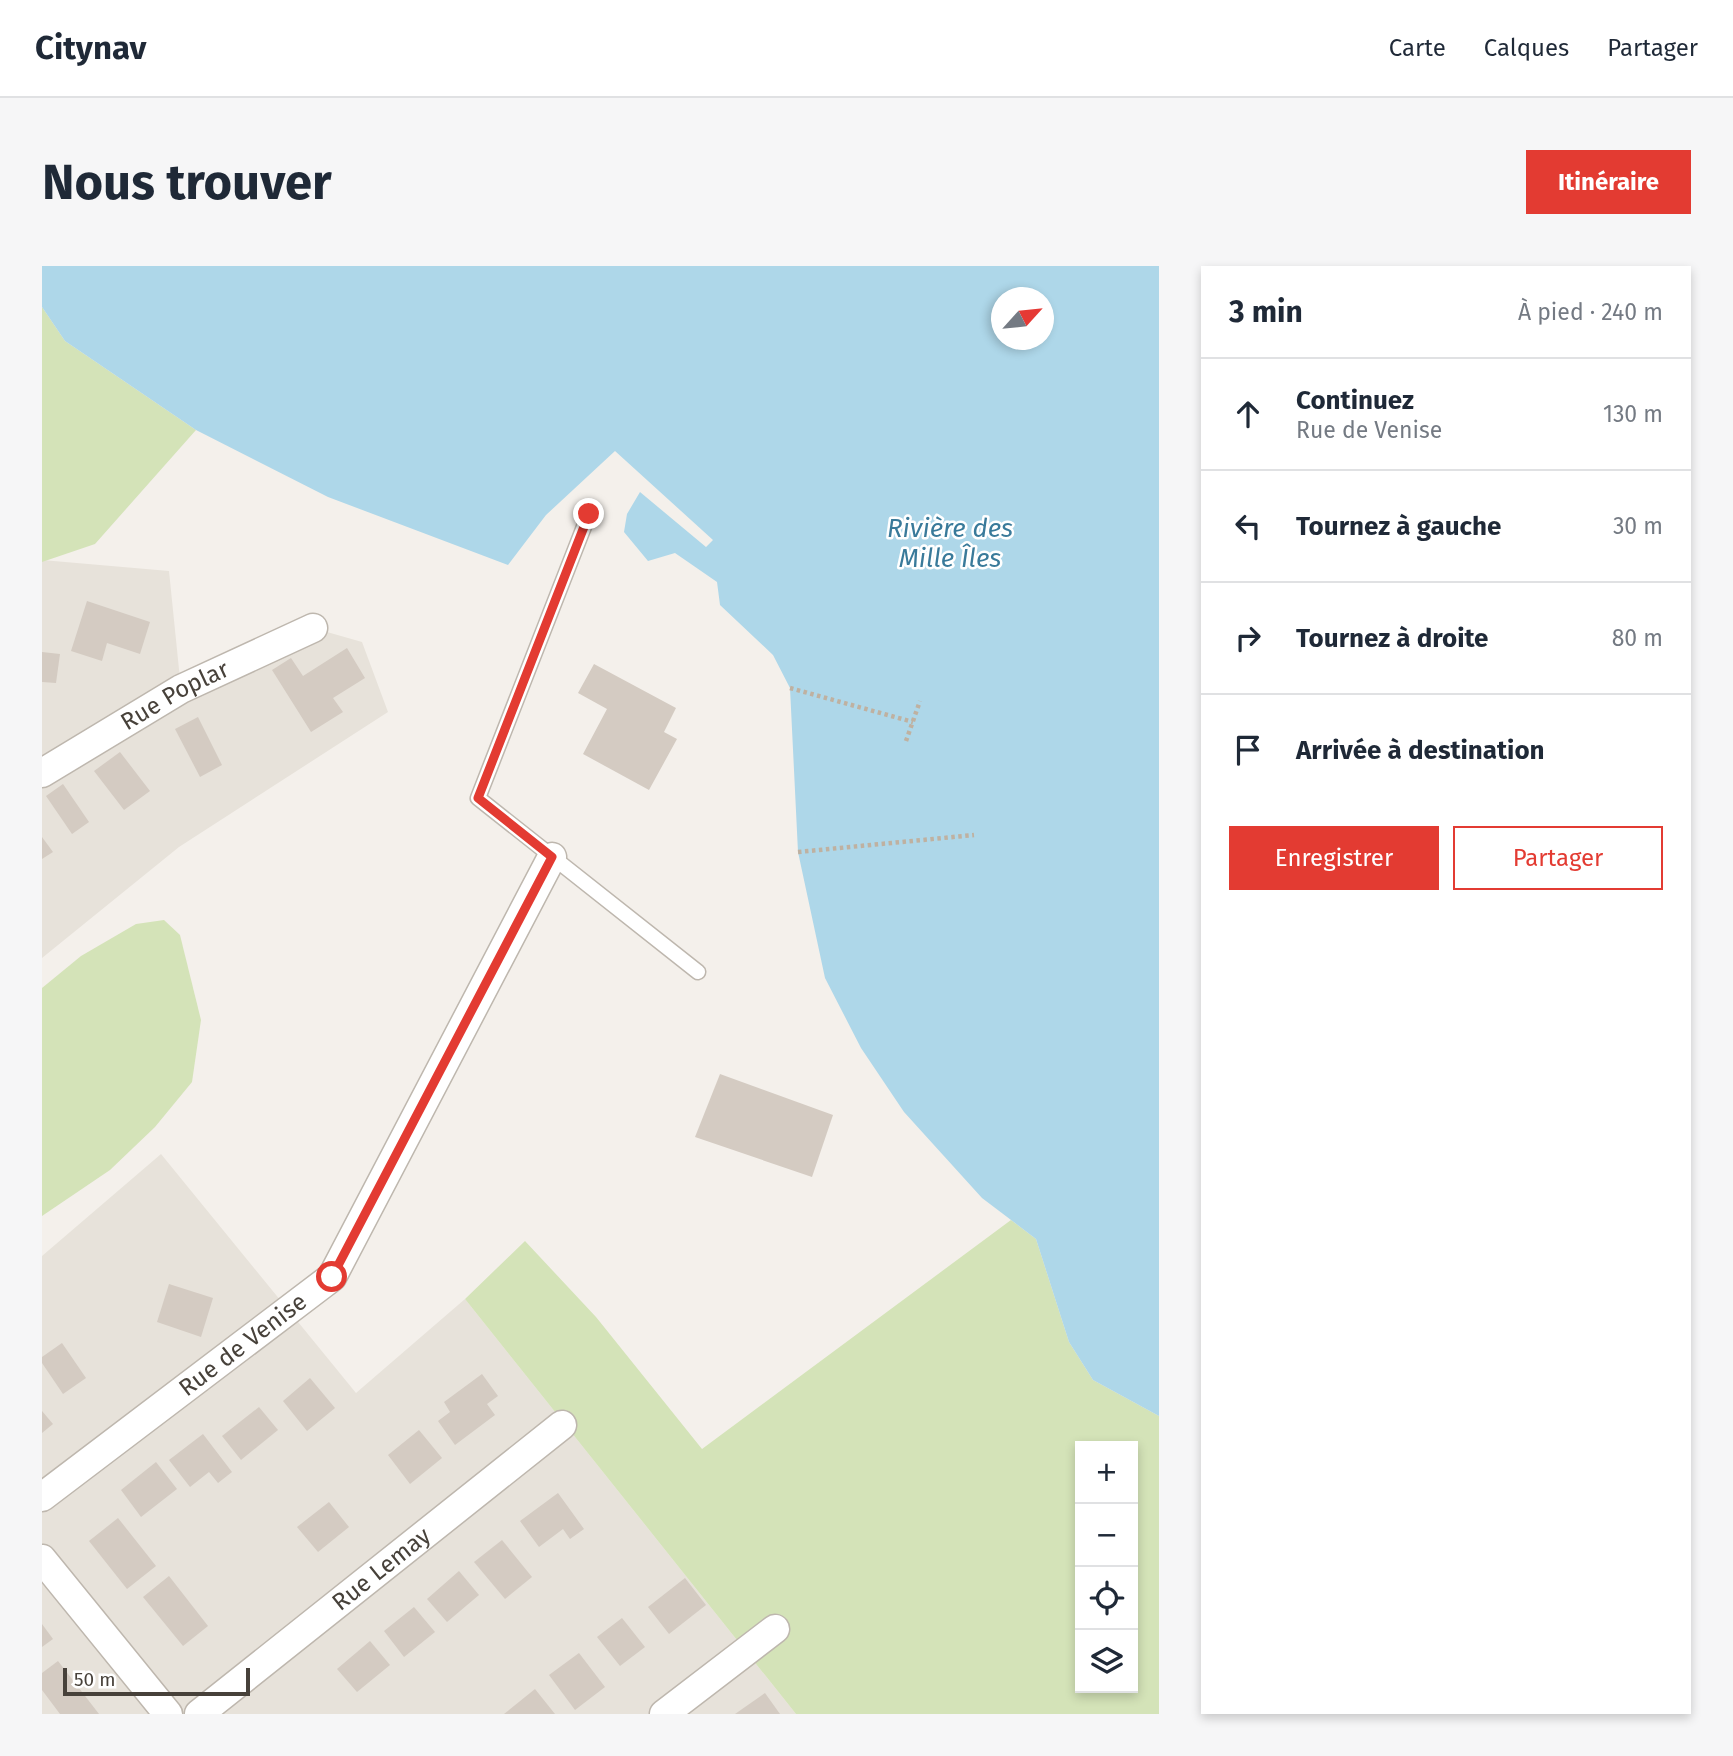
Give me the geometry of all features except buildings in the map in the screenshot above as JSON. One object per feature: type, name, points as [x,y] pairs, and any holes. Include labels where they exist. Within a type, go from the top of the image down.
[{"type":"street","name":"Rue Poplar","points":[[42,773],[181,689],[313,628]]},
{"type":"street","name":"Rue de Venise","points":[[42,1497],[332,1277],[552,857]]},
{"type":"street","name":"Rue Lemay","points":[[199,1714],[562,1425]]},
{"type":"street","points":[[42,1559],[168,1714]]},
{"type":"street","points":[[664,1714],[775,1629]]},
{"type":"lane","points":[[589,514],[478,798],[698,972]]},
{"type":"path","points":[[790,688],[913,722]]},
{"type":"path","points":[[906,741],[920,701]]},
{"type":"path","points":[[798,852],[974,835]]},
{"type":"shaded area","points":[[42,560],[169,571],[181,689],[313,628],[362,642],[388,712],[179,847],[42,958]]},
{"type":"shaded area","points":[[161,1154],[356,1393],[465,1299],[796,1714],[42,1714],[42,1256]]},
{"type":"green space","points":[[42,307],[65,341],[196,430],[95,544],[42,562]]},
{"type":"green space","points":[[164,920],[180,935],[201,1020],[192,1082],[155,1127],[110,1170],[42,1216],[42,988],[81,956],[136,924]]},
{"type":"green space","points":[[1011,1220],[1036,1239],[1069,1342],[1093,1380],[1159,1416],[1159,1714],[796,1714],[465,1299],[525,1241],[596,1317],[702,1449]]},
{"type":"water","name":"Rivière des Mille Îles","points":[[42,266],[1159,266],[1159,1416],[1093,1380],[1069,1342],[1036,1239],[982,1198],[904,1112],[861,1048],[825,978],[798,852],[790,688],[773,655],[720,605],[717,582],[675,553],[648,561],[624,532],[627,514],[640,492],[706,547],[713,540],[615,451],[546,515],[508,565],[328,497],[196,430],[65,341],[42,307]]},
{"type":"route","points":[[332,1277],[552,857],[478,798],[589,514]]}]
